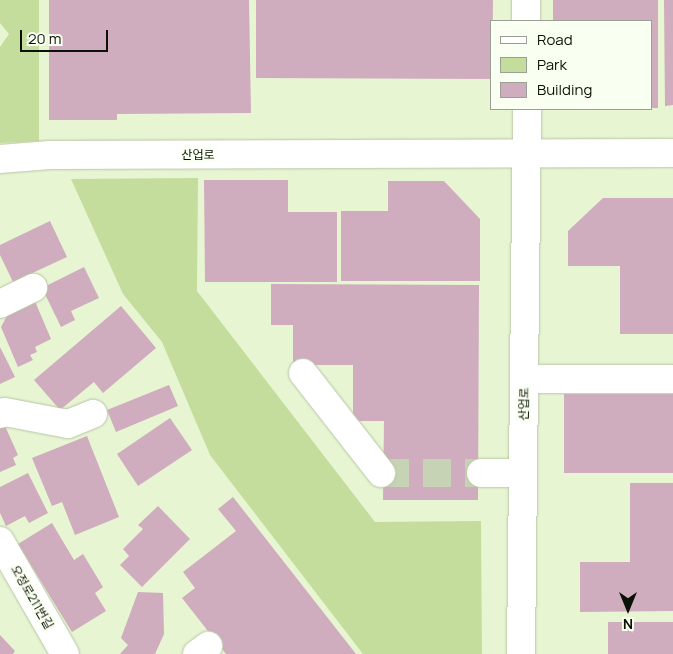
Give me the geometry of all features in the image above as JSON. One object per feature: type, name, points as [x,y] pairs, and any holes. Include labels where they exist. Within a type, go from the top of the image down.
[{"type":"street","points":[[526,0],[526,20]]},
{"type":"street","points":[[527,110],[527,153]]},
{"type":"street","name":"산업로","points":[[521,654],[527,153]]},
{"type":"street","name":"산업로","points":[[0,159],[50,155],[673,153]]},
{"type":"street","points":[[0,304],[33,288]]},
{"type":"street","points":[[303,373],[381,473]]},
{"type":"street","points":[[524,379],[673,379]]},
{"type":"street","points":[[0,414],[5,412],[68,424],[93,414]]},
{"type":"street","points":[[482,473],[523,473]]},
{"type":"street","name":"오정로211번길","points":[[0,541],[64,654]]},
{"type":"green space","points":[[0,0],[39,0],[39,141],[0,143],[0,47],[9,34],[0,23]]},
{"type":"green space","points":[[198,178],[197,291],[375,522],[481,521],[482,654],[363,654],[210,455],[162,342],[123,294],[71,179]]},
{"type":"building","points":[[49,0],[249,0],[251,113],[117,114],[117,120],[49,120]]},
{"type":"building","points":[[256,0],[493,0],[493,20],[490,20],[490,79],[256,78]]},
{"type":"building","points":[[553,0],[658,0],[658,108],[653,108],[653,20],[553,20]]},
{"type":"building","points":[[664,0],[673,0],[673,105],[665,106]]},
{"type":"building","points":[[204,180],[288,180],[288,212],[337,212],[337,282],[205,282]]},
{"type":"building","points":[[388,181],[444,181],[480,219],[480,281],[341,281],[341,211],[388,211]]},
{"type":"building","points":[[603,198],[673,198],[673,334],[620,334],[620,266],[568,266],[568,231]]},
{"type":"building","points":[[50,221],[67,257],[13,282],[0,255],[0,245]]},
{"type":"building","points":[[84,267],[99,298],[71,311],[75,320],[61,327],[42,288]]},
{"type":"building","points":[[271,284],[479,285],[478,500],[383,500],[384,421],[353,421],[353,365],[293,365],[293,325],[271,325]]},
{"type":"building","points":[[34,299],[51,339],[35,347],[37,352],[30,355],[33,360],[18,367],[1,327],[11,308]]},
{"type":"building","points":[[121,306],[156,348],[103,393],[94,382],[60,410],[34,380]]},
{"type":"building","points":[[0,347],[15,377],[0,384]]},
{"type":"building","points":[[169,385],[178,406],[116,432],[107,410]]},
{"type":"building","points":[[564,394],[673,394],[673,473],[564,473]]},
{"type":"building","points":[[170,418],[192,450],[138,486],[117,454]]},
{"type":"building","points":[[5,426],[18,455],[13,458],[16,465],[0,472],[0,429]]},
{"type":"building","points":[[87,436],[119,517],[75,535],[62,502],[52,506],[32,458]]},
{"type":"building","points":[[28,473],[48,513],[29,523],[25,516],[6,526],[0,513],[0,487]]},
{"type":"building","points":[[630,483],[673,483],[673,611],[580,612],[580,562],[630,562]]},
{"type":"building","points":[[233,497],[356,654],[226,654],[182,598],[195,588],[183,572],[236,531],[218,509]]},
{"type":"building","points":[[158,506],[190,539],[142,587],[120,565],[129,556],[123,549],[143,529],[138,525]]},
{"type":"building","points":[[52,523],[74,560],[83,554],[103,587],[95,593],[106,611],[72,632],[18,544]]},
{"type":"building","points":[[138,592],[163,593],[164,634],[155,654],[120,654],[128,645],[121,638]]},
{"type":"building","points":[[608,622],[673,622],[673,654],[608,654]]},
{"type":"building","points":[[0,635],[15,651],[13,654],[0,654]]},
{"type":"tunnel","points":[[381,473],[481,473]]}]
